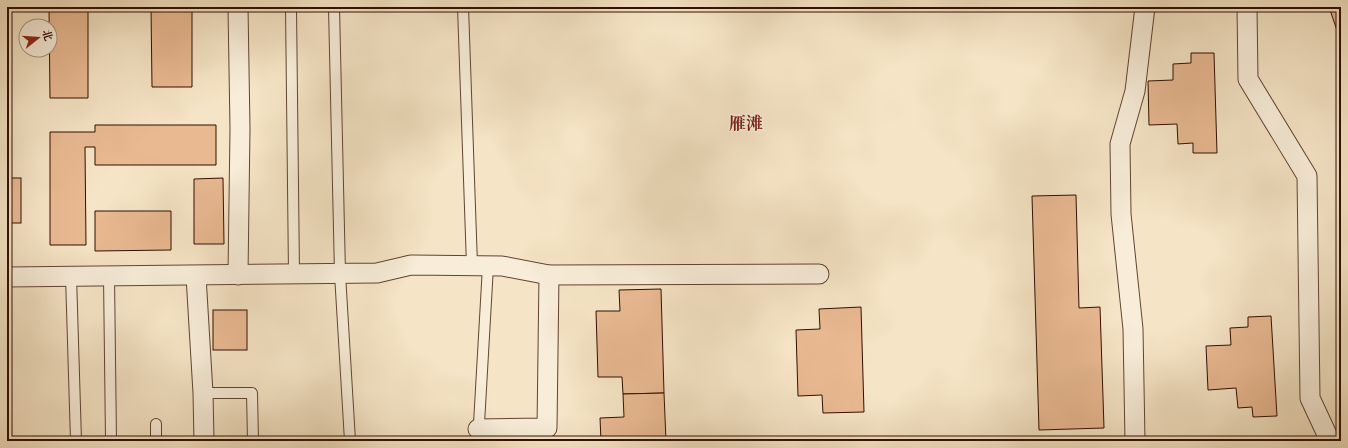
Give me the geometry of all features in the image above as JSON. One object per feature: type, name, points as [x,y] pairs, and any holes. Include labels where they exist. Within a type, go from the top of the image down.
[{"type":"street","points":[[238,7],[240,129],[238,275]]},
{"type":"street","points":[[1135,441],[1133,329],[1121,214],[1120,144],[1136,91],[1145,7]]},
{"type":"street","points":[[1247,7],[1248,78],[1307,176],[1310,398],[1330,441]]},
{"type":"street","points":[[7,277],[377,273],[411,265],[502,266],[549,275],[819,274]]},
{"type":"street","points":[[478,435],[547,428],[549,275]]},
{"type":"street","points":[[196,276],[204,393],[204,441]]},
{"type":"lane","points":[[291,7],[294,274]]},
{"type":"lane","points":[[334,7],[340,274],[350,441]]},
{"type":"lane","points":[[463,7],[480,266],[478,435]]},
{"type":"lane","points":[[72,276],[76,441]]},
{"type":"lane","points":[[109,276],[110,441]]},
{"type":"lane","points":[[204,393],[252,393],[254,441]]},
{"type":"lane","points":[[156,424],[156,441]]},
{"type":"building","points":[[49,7],[88,7],[88,98],[50,98],[50,58],[58,58],[58,18],[49,18]]},
{"type":"building","points":[[151,7],[192,7],[192,87],[152,87]]},
{"type":"building","points":[[1329,7],[1341,7],[1341,42]]},
{"type":"building","points":[[1191,53],[1214,53],[1217,153],[1193,153],[1193,143],[1178,144],[1177,124],[1149,125],[1148,81],[1173,80],[1173,64],[1191,63]]},
{"type":"building","points":[[95,125],[216,125],[216,165],[95,165],[95,147],[85,147],[86,245],[50,245],[50,132],[95,132]]},
{"type":"building","points":[[7,178],[21,178],[21,223],[7,223]]},
{"type":"building","points":[[223,178],[224,244],[194,244],[194,179]]},
{"type":"building","points":[[1076,195],[1079,308],[1100,307],[1104,428],[1039,430],[1032,196]]},
{"type":"building","points":[[95,211],[171,211],[171,250],[95,251]]},
{"type":"building","points":[[661,289],[664,393],[623,394],[622,377],[598,377],[596,311],[620,311],[619,290]]},
{"type":"building","points":[[861,307],[864,412],[823,413],[822,395],[798,396],[796,330],[820,329],[819,309]]},
{"type":"building","points":[[213,310],[247,310],[247,350],[213,350]]},
{"type":"building","points":[[1271,316],[1277,416],[1253,417],[1252,407],[1238,408],[1236,388],[1208,390],[1206,346],[1231,345],[1230,328],[1248,327],[1248,317]]},
{"type":"building","points":[[664,393],[666,441],[601,441],[600,418],[624,417],[623,394]]},
{"type":"district","name":"雁滩","points":[[746,123]]}]
